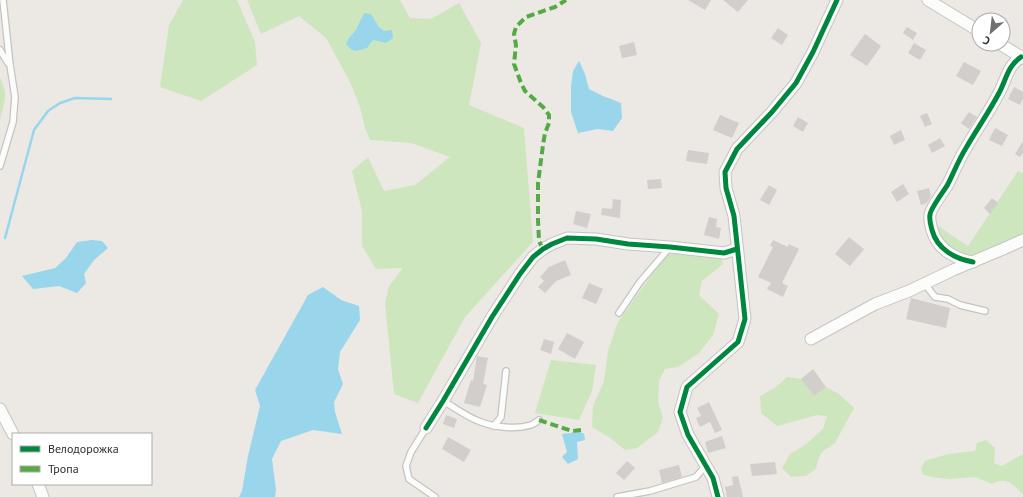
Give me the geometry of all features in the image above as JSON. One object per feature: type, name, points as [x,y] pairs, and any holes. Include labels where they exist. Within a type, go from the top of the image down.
[{"type":"street","points":[[718,497],[713,478],[688,435],[680,412],[688,387],[738,342],[745,319],[734,216],[726,188],[725,172],[737,149],[772,112],[796,83],[813,52],[837,0]]},
{"type":"street","points":[[928,0],[971,26]]},
{"type":"street","points":[[973,262],[964,261],[938,245],[933,235],[929,216],[930,211],[949,182],[965,149],[1000,92],[1011,67],[1022,57],[1011,50]]},
{"type":"street","points":[[426,428],[492,317],[520,274],[533,258],[543,249],[567,238],[596,238],[628,244],[724,253],[737,249]]},
{"type":"street","points":[[811,339],[875,304],[909,291],[1023,240]]},
{"type":"street","points":[[0,409],[12,433]]},
{"type":"street","points":[[38,485],[43,497]]},
{"type":"lane","points":[[0,166],[13,122],[15,97],[3,0]]},
{"type":"lane","points":[[0,50],[10,65]]},
{"type":"lane","points":[[619,313],[640,282],[670,247]]},
{"type":"lane","points":[[924,283],[935,297],[948,299],[960,305],[985,312]]},
{"type":"lane","points":[[494,426],[501,417],[506,371]]},
{"type":"lane","points":[[443,401],[476,421],[494,426],[520,427],[532,425],[539,420]]},
{"type":"lane","points":[[426,428],[411,452],[406,466],[409,479],[435,497]]},
{"type":"lane","points":[[617,497],[650,491],[696,477],[706,465]]},
{"type":"green space","points":[[183,0],[237,0],[255,42],[257,65],[201,101],[160,87],[169,25]]},
{"type":"green space","points":[[247,0],[400,0],[410,18],[431,19],[459,3],[481,43],[469,105],[524,128],[533,242],[465,317],[418,403],[394,394],[385,303],[389,286],[403,268],[376,269],[362,246],[362,211],[352,171],[368,157],[384,191],[415,185],[450,157],[411,143],[370,140],[365,128],[360,107],[349,80],[326,38],[299,16],[261,34]]},
{"type":"green space","points":[[0,78],[3,84],[5,99],[0,120]]},
{"type":"green space","points":[[1018,171],[1023,173],[1023,237],[973,257],[953,250],[939,236],[935,224],[968,246]]},
{"type":"green space","points":[[669,253],[721,257],[723,264],[702,281],[699,295],[719,314],[713,335],[699,353],[678,367],[665,369],[659,381],[658,402],[663,418],[658,432],[637,448],[625,450],[610,438],[592,427],[593,406],[604,381],[608,351],[618,322],[649,278]]},
{"type":"green space","points":[[551,360],[596,365],[592,391],[579,420],[535,413]]},
{"type":"green space","points":[[787,377],[801,379],[814,396],[826,387],[839,394],[854,408],[835,443],[822,452],[816,469],[806,476],[791,477],[782,468],[790,454],[805,445],[823,429],[827,416],[817,415],[777,426],[761,413],[760,396],[776,387]]},
{"type":"green space","points":[[986,440],[995,448],[994,463],[1002,466],[1023,454],[1023,494],[1012,484],[1006,481],[992,484],[975,477],[950,479],[931,477],[922,474],[921,468],[925,461],[948,454],[975,451],[977,443]]},
{"type":"water","points":[[364,13],[371,14],[379,27],[384,31],[392,30],[393,38],[386,43],[373,40],[367,48],[356,51],[352,50],[346,44],[356,30]]},
{"type":"water","points":[[579,61],[585,74],[589,89],[621,103],[622,118],[613,131],[598,129],[578,133],[571,112],[571,87],[573,71]]},
{"type":"water","points":[[92,240],[102,241],[108,248],[94,260],[84,274],[86,283],[77,293],[59,286],[33,289],[22,276],[55,268],[66,258],[77,242]]},
{"type":"water","points":[[323,287],[341,300],[359,306],[360,320],[340,352],[338,369],[343,384],[334,402],[335,412],[342,434],[313,430],[281,441],[272,459],[276,490],[275,497],[239,497],[242,491],[248,456],[260,406],[255,390],[308,295]]},
{"type":"water","points":[[577,430],[584,434],[585,440],[577,442],[578,459],[568,464],[562,457],[567,452],[562,434],[571,433]]},
{"type":"building","points":[[688,0],[711,0],[705,10]]},
{"type":"building","points":[[723,0],[748,0],[738,12]]},
{"type":"building","points":[[907,27],[917,33],[913,40],[903,33]]},
{"type":"building","points":[[778,28],[788,35],[782,45],[771,38]]},
{"type":"building","points":[[865,34],[881,46],[867,66],[850,55]]},
{"type":"building","points":[[634,42],[637,55],[622,58],[619,46]]},
{"type":"building","points":[[914,43],[926,50],[920,60],[908,53]]},
{"type":"building","points":[[964,62],[981,71],[973,85],[956,76]]},
{"type":"building","points":[[1014,87],[1023,92],[1023,98],[1020,105],[1008,99]]},
{"type":"building","points":[[969,112],[977,117],[969,129],[961,123]]},
{"type":"building","points":[[927,113],[932,124],[925,127],[920,116]]},
{"type":"building","points":[[720,115],[739,123],[732,138],[713,130]]},
{"type":"building","points":[[798,117],[808,123],[803,132],[793,126]]},
{"type":"building","points":[[995,128],[1008,135],[1002,146],[989,140]]},
{"type":"building","points":[[901,130],[905,140],[894,145],[890,136]]},
{"type":"building","points":[[940,138],[945,146],[932,153],[928,145]]},
{"type":"building","points":[[1023,141],[1023,153],[1020,157],[1015,154]]},
{"type":"building","points":[[688,150],[709,153],[707,164],[686,161]]},
{"type":"building","points":[[661,179],[662,188],[648,189],[647,180]]},
{"type":"building","points":[[903,184],[909,194],[897,202],[891,192]]},
{"type":"building","points":[[769,185],[777,190],[769,205],[760,200]]},
{"type":"building","points":[[929,188],[931,196],[927,203],[921,205],[917,191]]},
{"type":"building","points":[[992,198],[998,203],[990,214],[984,208]]},
{"type":"building","points":[[613,199],[621,200],[620,218],[601,215],[602,208],[612,209]]},
{"type":"building","points":[[576,211],[591,214],[587,228],[573,224]]},
{"type":"building","points":[[709,217],[717,219],[716,227],[721,228],[719,239],[704,235]]},
{"type":"building","points":[[849,237],[864,249],[850,266],[835,254]]},
{"type":"building","points":[[773,240],[788,247],[789,244],[799,249],[782,283],[788,286],[783,297],[767,289],[771,283],[758,277],[773,247],[770,246]]},
{"type":"building","points":[[565,260],[571,275],[556,281],[545,293],[538,287],[544,281],[540,277],[549,267]]},
{"type":"building","points":[[589,283],[603,289],[596,304],[582,298]]},
{"type":"building","points":[[911,298],[950,308],[946,328],[906,319]]},
{"type":"building","points":[[567,333],[584,342],[575,359],[558,349]]},
{"type":"building","points":[[544,339],[554,342],[551,354],[540,350]]},
{"type":"building","points":[[477,356],[488,358],[483,384],[487,385],[480,407],[464,403],[471,380],[473,381]]},
{"type":"building","points":[[813,369],[826,387],[814,396],[801,379]]},
{"type":"building","points":[[709,402],[722,430],[715,433],[710,422],[700,427],[696,418],[701,416],[697,408]]},
{"type":"building","points":[[446,415],[457,419],[454,428],[443,424]]},
{"type":"building","points":[[722,436],[726,448],[708,453],[705,442]]},
{"type":"building","points":[[448,437],[471,450],[464,462],[442,449]]},
{"type":"building","points":[[627,461],[635,468],[624,480],[616,473]]},
{"type":"building","points":[[775,462],[777,474],[752,476],[750,464]]},
{"type":"building","points":[[679,465],[682,477],[662,483],[659,470]]},
{"type":"building","points":[[738,476],[743,497],[727,497],[725,487],[733,485],[732,477]]},
{"type":"waterway","points":[[5,238],[34,130],[48,111],[60,103],[75,98],[111,99]]},
{"type":"marked path","points":[[543,249],[539,241],[538,183],[545,133],[549,123],[549,115],[543,107],[525,91],[521,83],[514,64],[516,45],[514,34],[516,27],[526,17],[555,7],[566,0]]},
{"type":"marked path","points":[[539,420],[572,431],[581,430]]},
{"type":"cycle path","points":[[718,497],[713,478],[688,435],[680,412],[687,387],[738,342],[745,319],[734,216],[726,188],[725,172],[737,149],[772,112],[796,83],[813,52],[837,0]]},
{"type":"cycle path","points":[[973,262],[953,256],[942,248],[934,237],[930,219],[931,212],[948,184],[963,152],[1002,88],[1010,69],[1021,57]]},
{"type":"cycle path","points":[[426,428],[492,317],[520,274],[533,257],[543,249],[567,238],[596,239],[628,244],[724,253],[737,249]]}]
